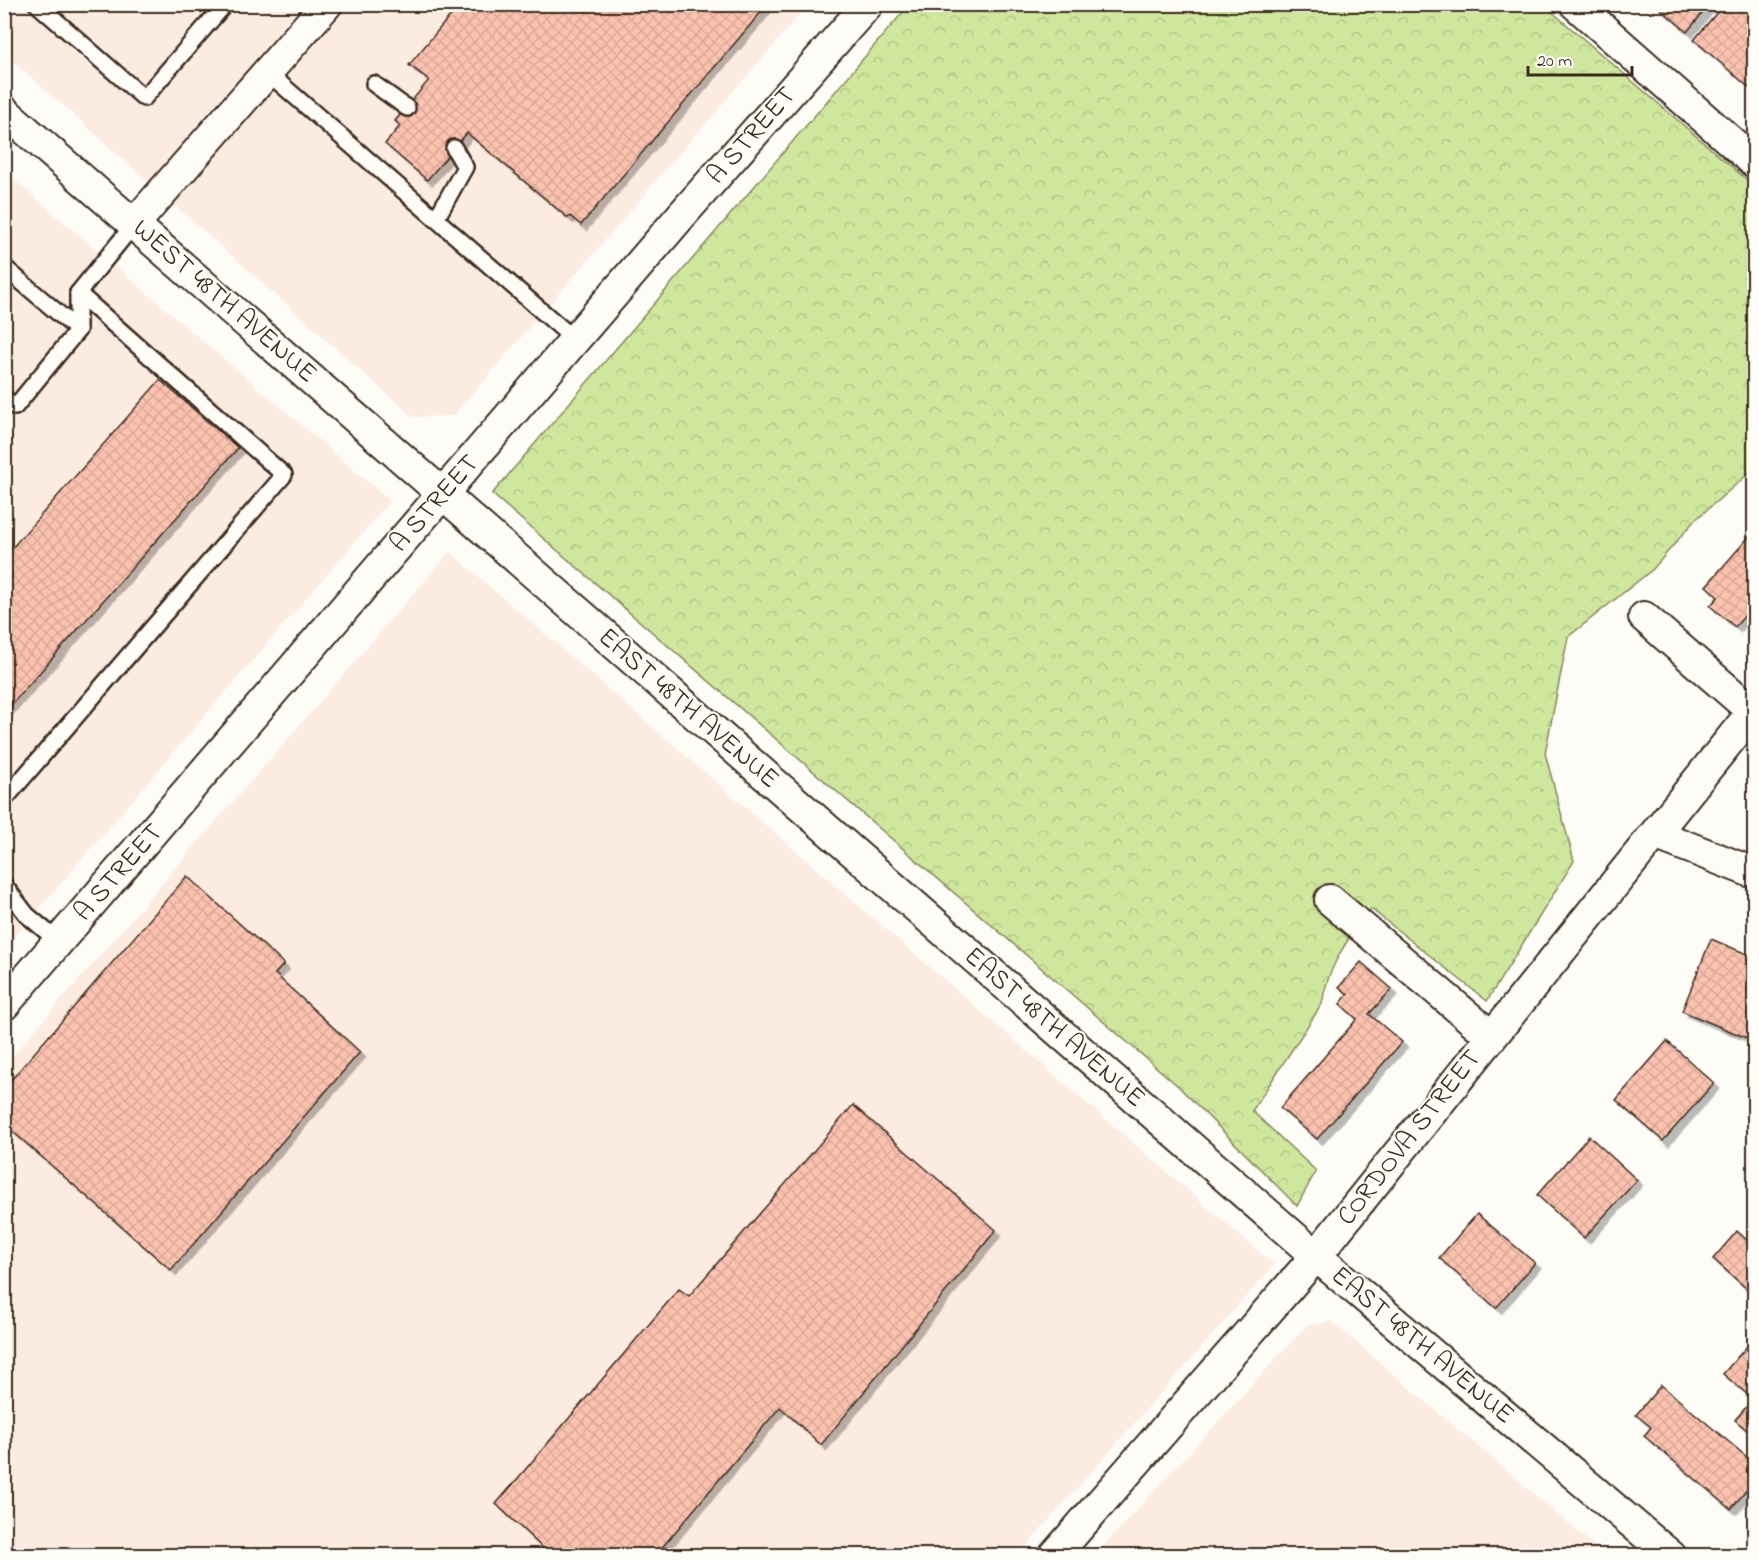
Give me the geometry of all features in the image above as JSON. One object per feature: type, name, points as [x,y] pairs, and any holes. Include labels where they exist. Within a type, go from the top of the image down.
[{"type":"street","name":"A STREET","points":[[4,1005],[680,217],[868,4]]},
{"type":"street","points":[[1575,4],[1755,162]]},
{"type":"street","points":[[135,223],[267,72],[317,8]]},
{"type":"street","name":"WEST 48TH AVENUE","points":[[4,111],[135,223],[443,495]]},
{"type":"street","name":"EAST 48TH AVENUE","points":[[443,495],[1316,1256],[1671,1556]]},
{"type":"street","points":[[1644,617],[1754,711]]},
{"type":"street","name":"CORDOVA STREET","points":[[1054,1556],[1316,1256],[1754,711]]},
{"type":"street","points":[[1655,834],[1755,873]]},
{"type":"street","points":[[1330,900],[1491,1036]]},
{"type":"lane","points":[[37,4],[144,98],[225,4]]},
{"type":"lane","points":[[267,72],[575,340]]},
{"type":"lane","points":[[374,84],[407,108]]},
{"type":"lane","points":[[436,219],[465,167],[454,148]]},
{"type":"lane","points":[[8,408],[78,330],[78,293],[135,223]]},
{"type":"lane","points":[[4,267],[78,330]]},
{"type":"lane","points":[[4,800],[285,475],[78,293]]},
{"type":"lane","points":[[4,885],[27,915],[59,942]]},
{"type":"shaded area","points":[[5,5],[808,5],[453,416],[413,417],[5,54]]},
{"type":"shaded area","points":[[5,172],[390,501],[5,948]]},
{"type":"shaded area","points":[[450,552],[1274,1265],[1018,1555],[5,1556],[5,1065]]},
{"type":"shaded area","points":[[1331,1321],[1605,1555],[1095,1555],[1307,1325]]},
{"type":"green space","points":[[909,5],[1544,5],[1754,186],[1754,469],[1695,520],[1653,569],[1568,637],[1545,753],[1574,861],[1487,1001],[1371,909],[1347,942],[1329,978],[1322,1004],[1252,1111],[1316,1171],[1297,1206],[1178,1086],[492,494]]},
{"type":"building","points":[[460,4],[768,4],[581,225],[570,216],[568,218],[467,133],[427,180],[385,144],[400,126],[395,121],[429,80],[409,65]]},
{"type":"building","points":[[1655,4],[1710,4],[1687,32]]},
{"type":"building","points":[[1724,4],[1749,4],[1754,10],[1754,87],[1752,90],[1694,40]]},
{"type":"building","points":[[160,380],[238,448],[4,713],[4,557]]},
{"type":"building","points":[[1754,531],[1754,605],[1735,627],[1710,606],[1718,597],[1706,586]]},
{"type":"building","points":[[187,876],[284,964],[275,974],[360,1052],[171,1270],[4,1124],[4,1088]]},
{"type":"building","points":[[1711,939],[1754,957],[1754,1041],[1682,1011]]},
{"type":"building","points":[[1361,962],[1392,989],[1369,1014],[1402,1042],[1317,1139],[1280,1108],[1357,1019],[1340,1004],[1348,994],[1339,987]]},
{"type":"building","points":[[1667,1041],[1714,1083],[1663,1141],[1616,1100]]},
{"type":"building","points":[[853,1105],[996,1230],[821,1445],[780,1407],[655,1556],[551,1556],[496,1504],[679,1289],[689,1296]]},
{"type":"building","points":[[1589,1136],[1637,1180],[1584,1238],[1537,1195]]},
{"type":"building","points":[[1477,1214],[1535,1263],[1496,1308],[1439,1258]]},
{"type":"building","points":[[1737,1231],[1749,1242],[1754,1237],[1754,1295],[1713,1259]]},
{"type":"building","points":[[1754,1338],[1754,1436],[1735,1420],[1753,1399],[1723,1374]]},
{"type":"building","points":[[1661,1385],[1754,1463],[1754,1481],[1731,1509],[1644,1436],[1651,1427],[1636,1415]]}]
